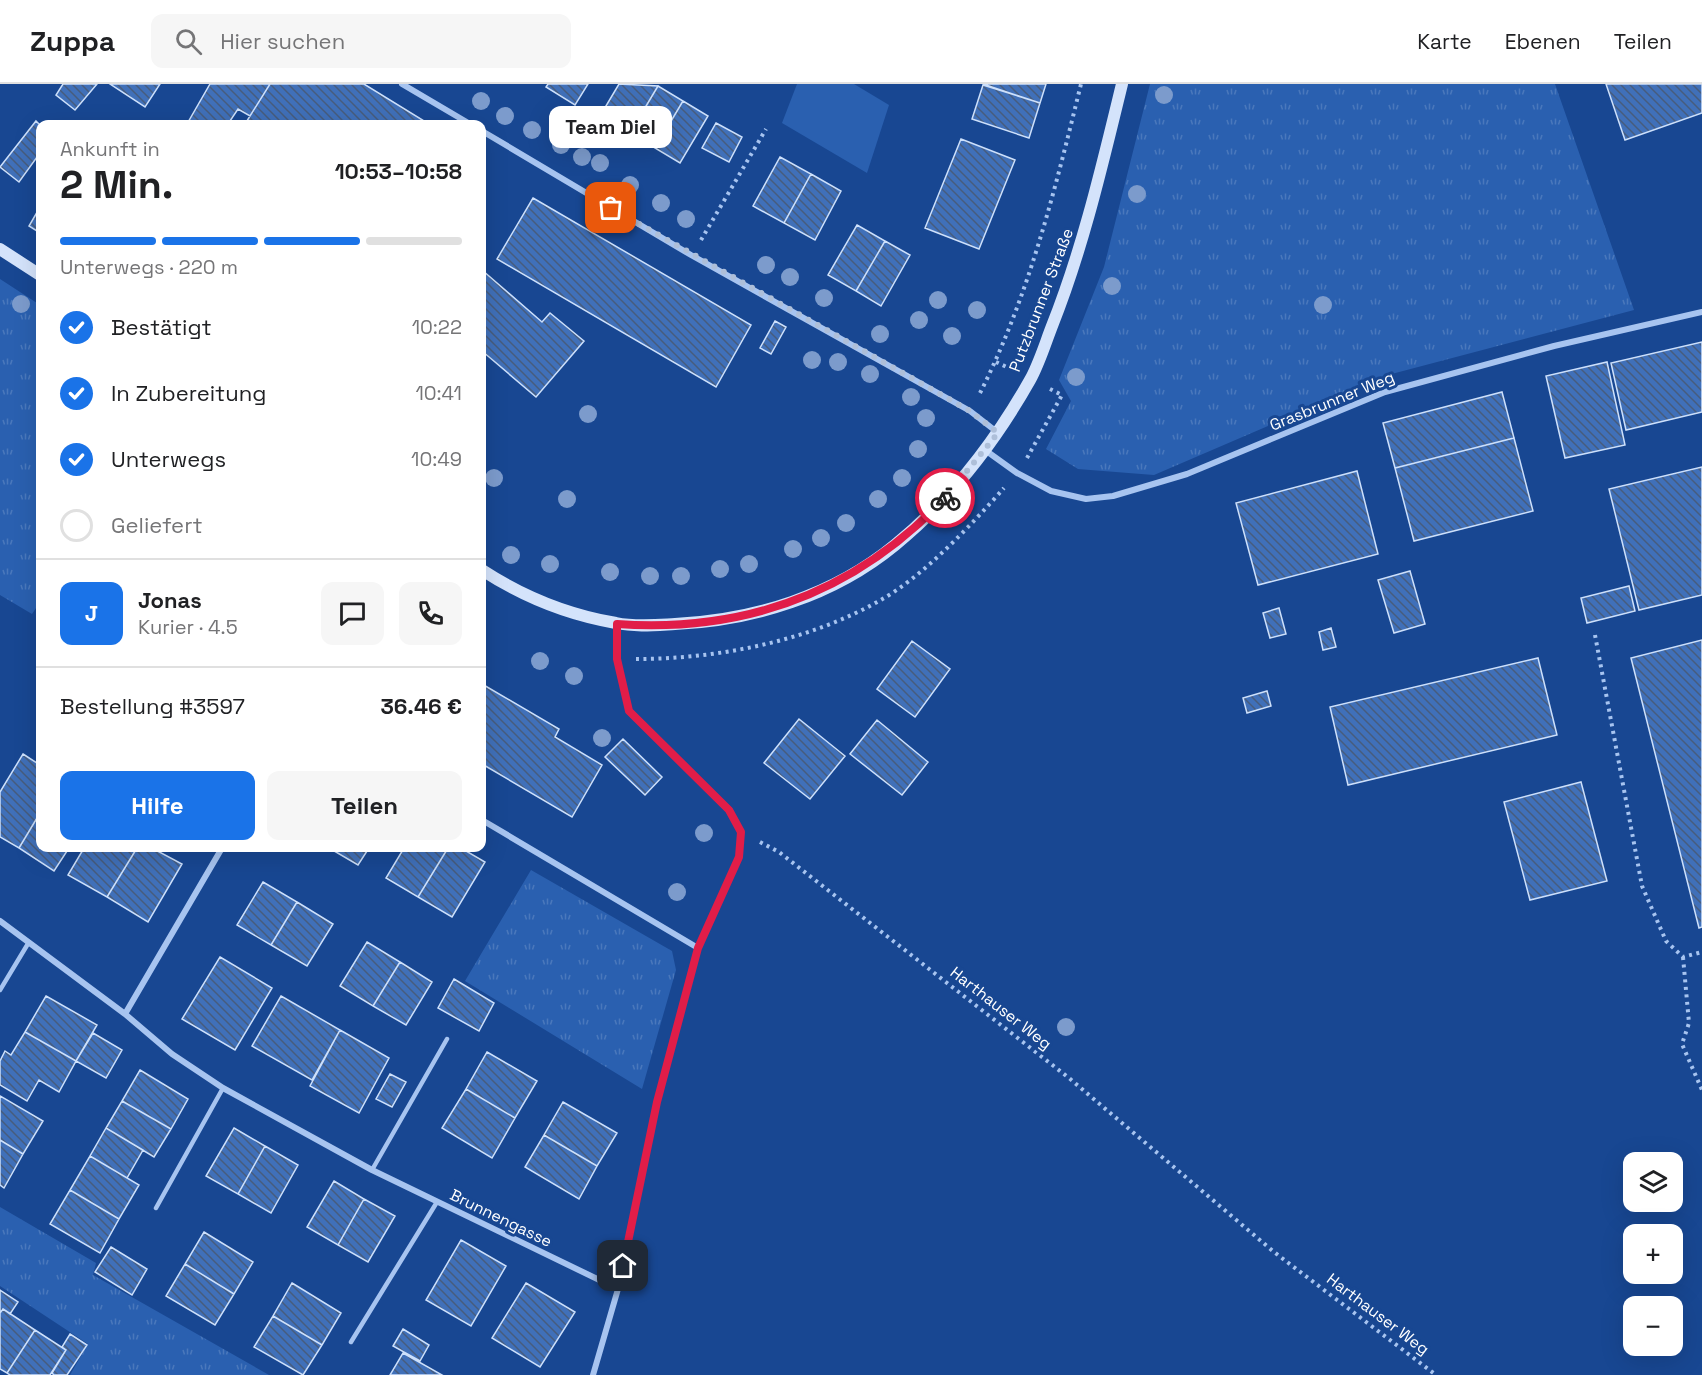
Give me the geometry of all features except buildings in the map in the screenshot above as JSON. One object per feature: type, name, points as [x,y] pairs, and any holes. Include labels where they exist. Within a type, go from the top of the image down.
[{"type":"main road","name":"Putzbrunner Straße","points":[[486,572],[540,601],[617,624],[646,626],[710,622],[760,613],[819,591],[853,574],[893,547],[924,520],[985,450],[998,433],[1031,378],[1083,241],[1122,84]]},
{"type":"main road","points":[[0,249],[36,272]]},
{"type":"street","points":[[402,84],[464,120]]},
{"type":"street","points":[[486,133],[692,255],[970,411],[998,433]]},
{"type":"street","name":"Grasbrunner Weg","points":[[985,450],[1017,473],[1051,491],[1086,499],[1113,496],[1187,474],[1385,392],[1554,346],[1702,312]]},
{"type":"street","points":[[593,1375],[618,1289],[657,1102],[698,948],[739,857],[741,832],[729,810],[629,711],[617,659],[617,624]]},
{"type":"street","points":[[486,822],[698,948]]},
{"type":"street","points":[[125,1014],[220,852]]},
{"type":"street","name":"Brunnengasse","points":[[0,921],[125,1014],[172,1054],[224,1088],[372,1170],[618,1289]]},
{"type":"lane","points":[[0,990],[29,942]]},
{"type":"lane","points":[[372,1170],[447,1039]]},
{"type":"lane","points":[[156,1208],[224,1088]]},
{"type":"lane","points":[[351,1342],[437,1202]]},
{"type":"path","points":[[970,411],[996,362],[1023,296],[1081,84]]},
{"type":"path","points":[[692,255],[766,129]]},
{"type":"path","points":[[1017,473],[1062,395]]},
{"type":"path","points":[[1595,635],[1642,886],[1666,941],[1683,957],[1689,1023],[1682,1044],[1702,1090]]},
{"type":"path","name":"Harthauser Weg","points":[[741,832],[778,852],[1069,1078],[1274,1252],[1436,1375]]},
{"type":"path","points":[[1683,957],[1702,952]]},
{"type":"green space","points":[[797,84],[854,84],[889,105],[867,173],[782,123]]},
{"type":"green space","points":[[1150,84],[1555,84],[1634,310],[1384,376],[1154,475],[1078,469],[1046,449],[1071,401],[1059,380],[1104,267]]},
{"type":"green space","points":[[0,279],[36,302],[36,608],[32,614],[0,595]]},
{"type":"green space","points":[[531,870],[672,951],[676,970],[642,1089],[465,981]]},
{"type":"green space","points":[[0,1207],[96,1263],[93,1275],[269,1375],[70,1375],[88,1344],[0,1286]]},
{"type":"way so far","points":[[611,208],[970,411],[998,433],[945,498]]},
{"type":"place","name":"Team Diel","points":[[611,208]]},
{"type":"route","points":[[623,1266],[657,1102],[698,948],[739,857],[741,832],[729,810],[629,711],[617,659],[617,624],[646,626],[710,622],[760,613],[819,591],[853,574],[893,547],[945,498]]}]
